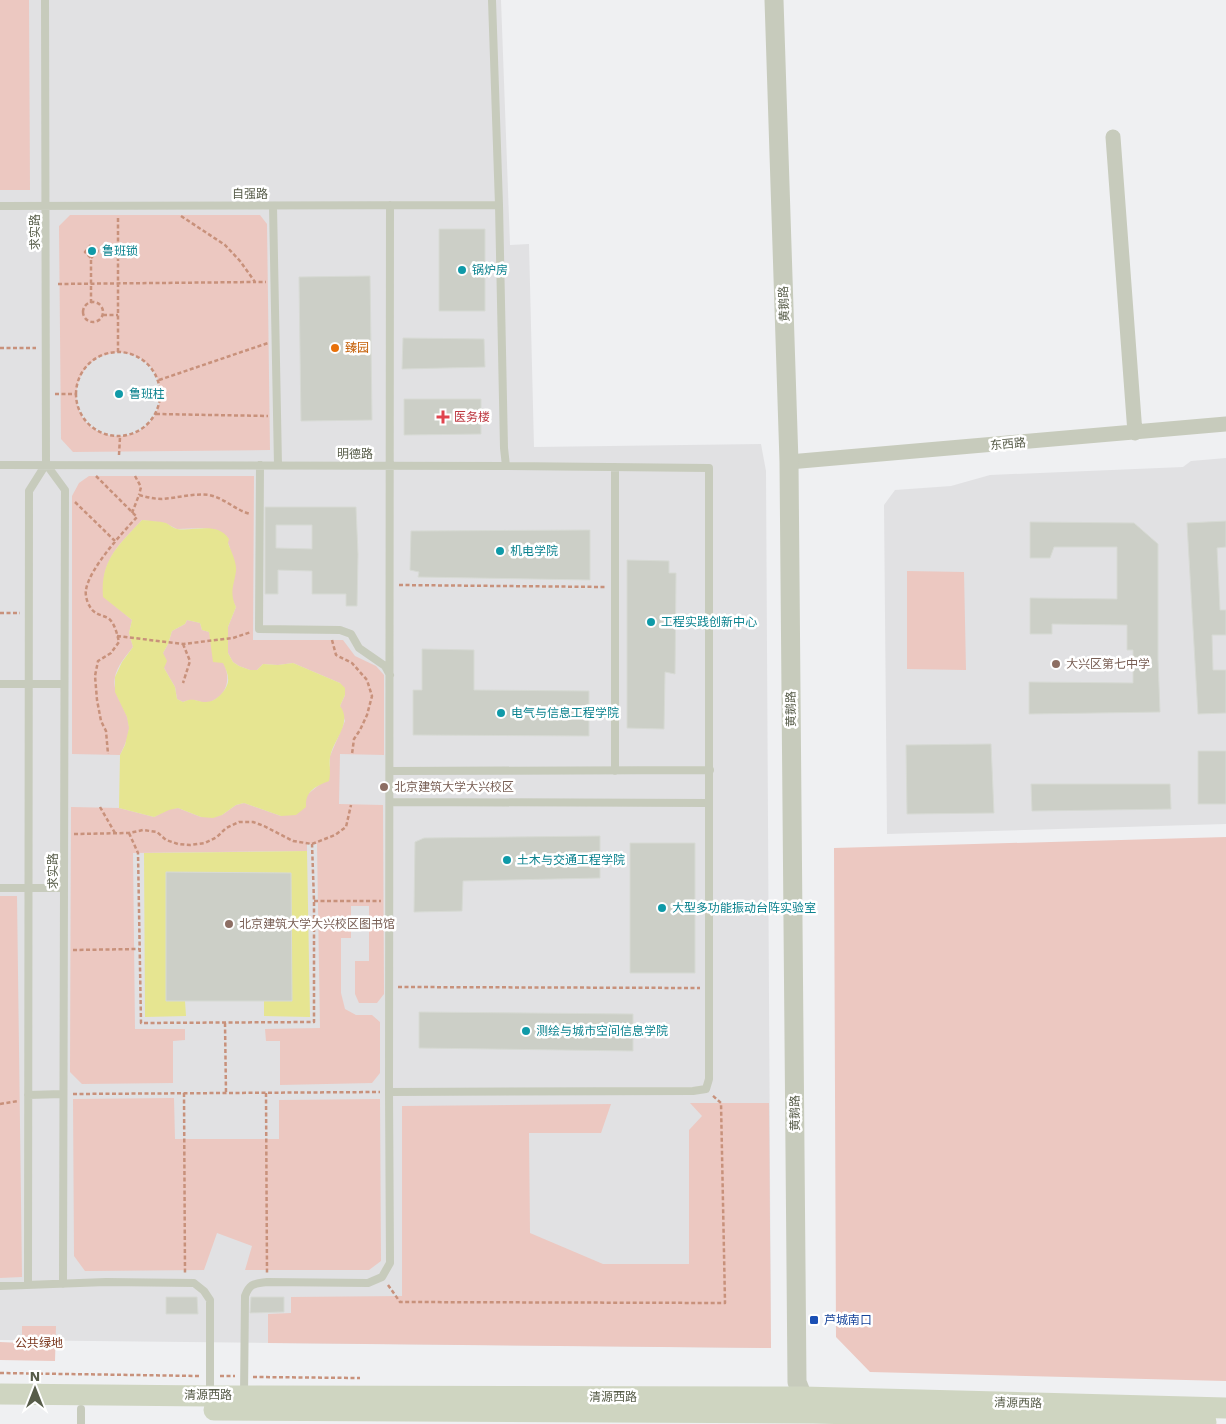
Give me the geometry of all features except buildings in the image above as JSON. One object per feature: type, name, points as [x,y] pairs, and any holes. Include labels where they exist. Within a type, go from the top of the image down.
[{"type":"main road","name":"清源西路","points":[[0,1394],[211,1403],[1226,1423]]},
{"type":"main road","name":"清源西路","points":[[0,1408],[81,1416],[211,1403]]},
{"type":"main road","name":"清源西路","points":[[811,1415],[1226,1408]]},
{"type":"street","name":"黄鹅路","points":[[774,0],[789,462],[797,1382],[811,1415]]},
{"type":"street","points":[[1113,137],[1135,433]]},
{"type":"street","name":"东西路","points":[[789,462],[1226,424]]},
{"type":"lane","name":"求实路","points":[[28,1285],[29,491],[46,464],[45,0]]},
{"type":"lane","points":[[492,0],[506,466]]},
{"type":"lane","points":[[243,1403],[245,1296],[248,1288],[254,1284],[267,1282],[368,1282],[382,1277],[390,1263],[390,205]]},
{"type":"lane","name":"自强路","points":[[0,206],[499,205]]},
{"type":"lane","points":[[273,206],[278,465]]},
{"type":"lane","name":"求实路","points":[[46,464],[65,490],[63,1284]]},
{"type":"lane","name":"明德路","points":[[0,465],[119,464],[709,468],[710,770]]},
{"type":"lane","points":[[260,465],[259,629],[340,630],[352,634],[359,648],[385,666],[390,676]]},
{"type":"lane","points":[[615,467],[615,770]]},
{"type":"lane","points":[[0,684],[64,684]]},
{"type":"lane","points":[[389,1092],[706,1090],[709,1079],[710,770],[390,771]]},
{"type":"lane","points":[[390,802],[709,803]]},
{"type":"lane","points":[[0,888],[64,888]]},
{"type":"lane","points":[[28,1097],[63,1094]]},
{"type":"lane","points":[[0,1286],[106,1282],[194,1283],[204,1291],[210,1300],[211,1403]]},
{"type":"path","points":[[118,206],[118,352]]},
{"type":"path","points":[[165,206],[225,245],[240,261],[255,282]]},
{"type":"path","points":[[91,258],[85,252],[91,245],[98,251],[118,251]]},
{"type":"path","points":[[91,303],[91,258],[98,251]]},
{"type":"path","points":[[58,284],[275,282]]},
{"type":"path","points":[[91,303],[100,305],[103,314],[99,320],[94,322],[86,318],[84,312],[86,306],[91,303]]},
{"type":"path","points":[[103,314],[118,315]]},
{"type":"path","points":[[159,380],[276,340]]},
{"type":"path","points":[[0,348],[46,348]]},
{"type":"path","points":[[118,352],[131,354],[143,360],[159,380],[161,392],[160,403],[150,423],[131,435],[120,437],[106,435],[94,429],[84,420],[78,408],[76,394],[78,381],[84,370],[93,360],[105,354],[118,352]]},
{"type":"path","points":[[46,394],[76,394]]},
{"type":"path","points":[[156,414],[277,416]]},
{"type":"path","points":[[119,464],[120,437]]},
{"type":"path","points":[[96,476],[137,517],[115,542],[90,577],[85,591],[89,605],[97,614],[109,618],[115,627],[119,642],[111,653],[98,661],[95,676],[97,700],[101,721],[106,731],[108,754]]},
{"type":"path","points":[[132,512],[141,487],[135,476]]},
{"type":"path","points":[[139,496],[161,499],[209,496],[228,502],[242,512],[260,516]]},
{"type":"path","points":[[72,499],[115,542]]},
{"type":"path","points":[[390,585],[615,587]]},
{"type":"path","points":[[0,613],[29,613]]},
{"type":"path","points":[[117,636],[182,644],[233,638],[259,629]]},
{"type":"path","points":[[331,630],[333,648],[336,655],[352,663],[367,680],[372,696],[367,715],[354,739],[352,754]]},
{"type":"path","points":[[182,644],[190,661],[183,683]]},
{"type":"path","points":[[64,834],[129,833],[143,830],[156,832],[166,840],[178,844],[190,845],[205,843],[217,837],[226,828],[239,822],[253,822],[294,841],[312,844],[334,835],[346,826],[352,805]]},
{"type":"path","points":[[100,807],[115,833]]},
{"type":"path","points":[[129,833],[138,853],[141,1023],[314,1022],[312,844]]},
{"type":"path","points":[[314,901],[390,902]]},
{"type":"path","points":[[64,950],[139,949]]},
{"type":"path","points":[[389,988],[709,988]]},
{"type":"path","points":[[225,1023],[226,1093]]},
{"type":"path","points":[[382,1277],[400,1302],[724,1303],[721,1103],[706,1090]]},
{"type":"path","points":[[63,1094],[389,1092]]},
{"type":"path","points":[[184,1093],[185,1282]]},
{"type":"path","points":[[266,1093],[267,1282]]},
{"type":"path","points":[[0,1104],[28,1097]]},
{"type":"shaded area","name":"北京建筑大学大兴校区","points":[[0,0],[501,0],[510,245],[529,244],[534,447],[761,444],[766,471],[771,1348],[0,1340]]},
{"type":"shaded area","name":"大兴区第七中学","points":[[1226,458],[1226,824],[887,834],[884,505],[895,490],[951,486],[990,475],[1183,467],[1191,461]]},
{"type":"shaded area","points":[[142,520],[166,523],[174,528],[183,530],[204,528],[218,530],[229,539],[228,543],[236,568],[232,593],[236,607],[228,627],[228,653],[233,662],[250,670],[257,670],[263,664],[293,663],[340,683],[345,688],[345,695],[340,706],[343,712],[343,725],[330,757],[329,781],[309,793],[306,807],[296,815],[281,816],[244,803],[236,805],[222,815],[213,818],[201,817],[178,808],[154,817],[119,808],[120,755],[125,745],[129,728],[127,717],[115,692],[115,677],[122,662],[133,647],[129,633],[132,620],[103,597],[103,584],[108,563],[113,554]],"holes":[[[187,620],[200,623],[202,630],[209,632],[213,662],[223,663],[228,675],[228,682],[223,692],[210,702],[192,700],[183,702],[177,699],[175,687],[164,668],[167,661],[163,653],[172,631],[185,624]]]},
{"type":"shaded area","points":[[307,851],[310,1017],[264,1016],[264,1001],[291,873],[166,872],[166,1001],[185,1001],[186,1016],[145,1017],[144,853]]},
{"type":"green space","points":[[0,0],[29,0],[30,190],[0,190]]},
{"type":"green space","points":[[70,215],[260,215],[267,224],[270,450],[73,452],[61,439],[59,226]],"holes":[[[118,352],[140,358],[154,371],[159,383],[160,396],[157,409],[151,421],[141,430],[129,435],[114,436],[97,431],[84,420],[77,405],[76,397],[79,381],[87,367],[99,357]]]},
{"type":"green space","points":[[89,476],[254,476],[253,640],[343,640],[355,656],[376,666],[384,675],[384,755],[340,754],[339,804],[383,805],[384,994],[377,1003],[359,1003],[355,994],[355,961],[369,961],[369,906],[351,906],[351,938],[341,938],[341,993],[345,1009],[356,1015],[372,1015],[380,1022],[380,1073],[372,1083],[280,1085],[280,1041],[266,1041],[265,1029],[320,1028],[317,844],[307,844],[307,851],[133,853],[135,1029],[185,1029],[185,1040],[173,1041],[173,1083],[82,1084],[70,1072],[71,807],[119,808],[154,817],[169,809],[178,808],[201,817],[222,815],[236,805],[244,803],[281,816],[305,799],[319,785],[330,766],[330,756],[345,721],[340,706],[345,695],[340,683],[293,663],[263,664],[257,670],[250,670],[233,662],[228,653],[228,627],[236,607],[232,599],[234,578],[230,548],[217,530],[202,528],[177,529],[165,523],[142,520],[113,554],[105,573],[104,584],[104,597],[132,620],[129,633],[133,647],[122,661],[114,684],[129,722],[127,739],[120,755],[72,754],[72,496],[79,483]]},
{"type":"green space","points":[[907,571],[964,572],[966,670],[907,669]]},
{"type":"green space","points":[[187,620],[200,623],[202,630],[209,632],[213,647],[226,670],[227,681],[224,691],[216,699],[207,703],[195,700],[183,702],[177,699],[175,687],[164,668],[163,653],[172,631],[185,624]]},
{"type":"green space","points":[[1226,837],[1226,1381],[870,1372],[836,1337],[834,848]]},
{"type":"green space","points":[[0,896],[17,896],[22,1277],[0,1278]]},
{"type":"green space","points":[[174,1098],[175,1139],[279,1139],[279,1100],[380,1099],[381,1261],[369,1270],[245,1270],[252,1246],[217,1233],[204,1270],[85,1271],[74,1256],[73,1099]]},
{"type":"green space","points":[[690,1103],[769,1103],[771,1348],[268,1343],[268,1314],[291,1313],[291,1297],[402,1296],[402,1106],[611,1104],[601,1133],[529,1133],[530,1233],[603,1264],[689,1264],[689,1130],[702,1116]]},
{"type":"green space","name":"公共绿地","points":[[22,1326],[56,1326],[55,1361],[0,1360],[0,1342],[22,1343]]},
{"type":"place","name":"鲁班锁","points":[[92,251]]},
{"type":"place","name":"锅炉房","points":[[462,270]]},
{"type":"place","name":"臻园","points":[[335,348]]},
{"type":"place","name":"鲁班柱","points":[[119,394]]},
{"type":"place","name":"医务楼","points":[[443,417]]},
{"type":"place","name":"机电学院","points":[[500,551]]},
{"type":"place","name":"工程实践创新中心","points":[[651,622]]},
{"type":"place","name":"大兴区第七中学","points":[[1056,664]]},
{"type":"place","name":"电气与信息工程学院","points":[[501,713]]},
{"type":"place","name":"北京建筑大学大兴校区","points":[[384,787]]},
{"type":"place","name":"土木与交通工程学院","points":[[507,860]]},
{"type":"place","name":"大型多功能振动台阵实验室","points":[[662,908]]},
{"type":"place","name":"北京建筑大学大兴校区图书馆","points":[[229,924]]},
{"type":"place","name":"测绘与城市空间信息学院","points":[[526,1031]]},
{"type":"place","name":"芦城南口","points":[[814,1320]]}]
